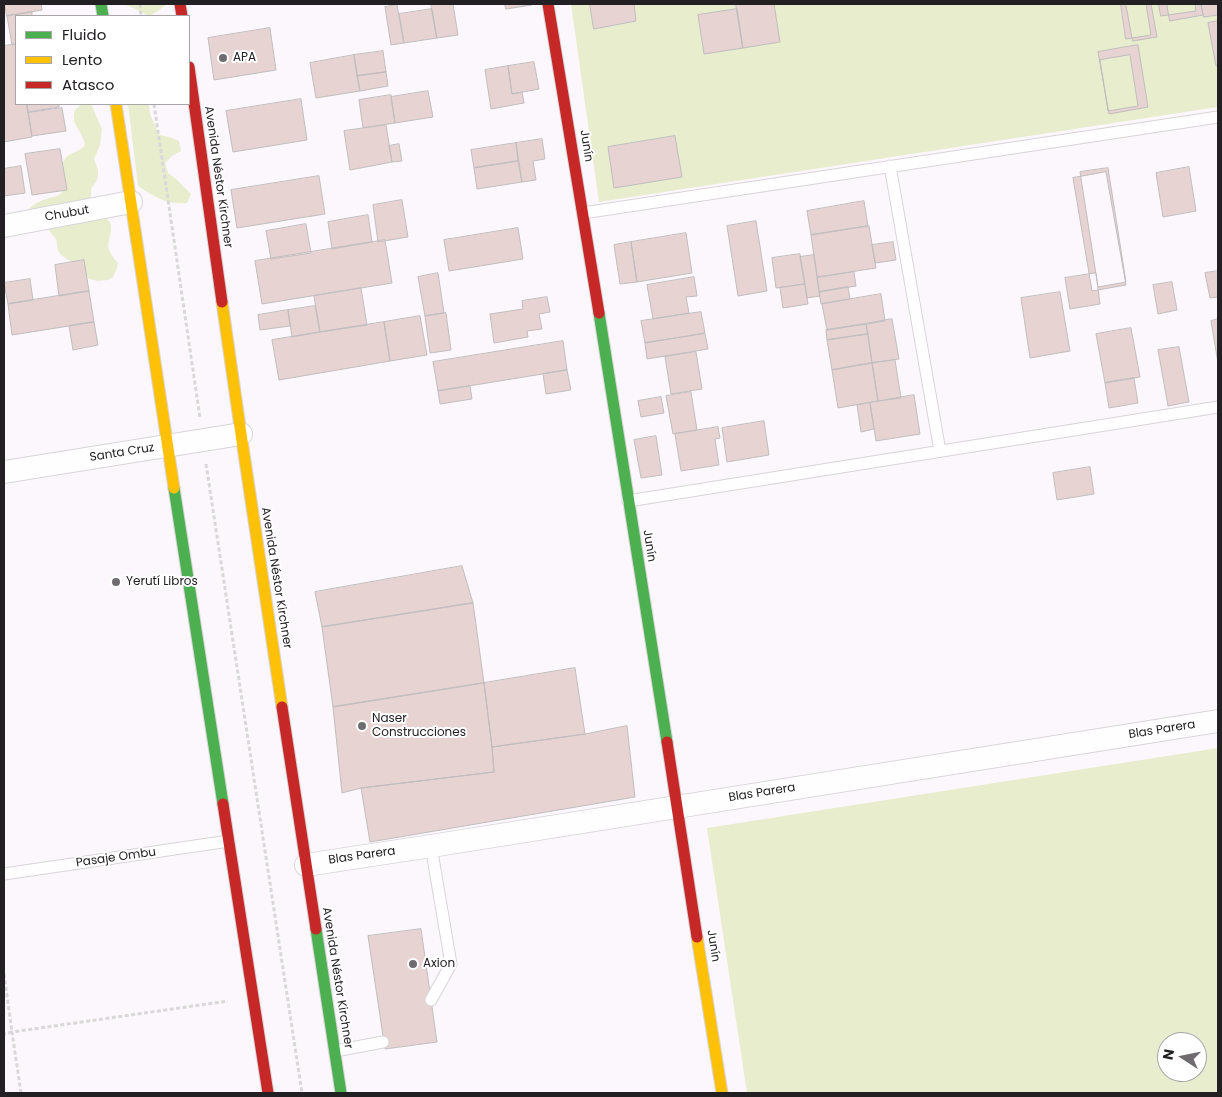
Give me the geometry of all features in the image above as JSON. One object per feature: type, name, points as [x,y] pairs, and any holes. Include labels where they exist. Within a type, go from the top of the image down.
[{"type":"main road","name":"Junín","points":[[548,4],[583,212],[722,1093]]},
{"type":"main road","name":"Avenida Néstor Kirchner","points":[[190,74],[241,434],[340,1093]]},
{"type":"main road","points":[[116,105],[167,446],[268,1093]]},
{"type":"street","name":"Chubut","points":[[4,226],[131,202]]},
{"type":"street","name":"Santa Cruz","points":[[4,472],[241,434]]},
{"type":"street","name":"Blas Parera","points":[[306,865],[1218,721]]},
{"type":"lane","points":[[583,212],[1218,117]]},
{"type":"lane","points":[[890,166],[940,452]]},
{"type":"lane","points":[[628,501],[1218,407]]},
{"type":"lane","name":"Pasaje Ombu","points":[[4,874],[229,841]]},
{"type":"lane","points":[[431,1000],[451,964],[432,846]]},
{"type":"lane","points":[[335,1051],[383,1042]]},
{"type":"path","points":[[154,105],[302,1093]]},
{"type":"path","points":[[4,974],[22,1093]]},
{"type":"path","points":[[4,1034],[253,997]]},
{"type":"green space","points":[[121,4],[167,4],[151,15]]},
{"type":"green space","points":[[571,4],[1218,4],[1218,107],[599,202]]},
{"type":"green space","points":[[81,105],[92,106],[102,129],[100,145],[94,159],[98,175],[91,189],[91,199],[111,224],[108,244],[110,252],[118,263],[113,277],[108,280],[98,281],[89,279],[74,263],[61,255],[56,239],[47,228],[25,216],[34,204],[58,196],[63,191],[64,160],[68,155],[80,150],[85,145],[75,124],[75,110]]},
{"type":"green space","points":[[128,105],[149,105],[150,114],[159,135],[179,141],[181,151],[165,163],[168,173],[191,194],[187,203],[173,203],[150,194],[138,186]]},
{"type":"green space","points":[[1218,748],[1218,1093],[747,1093],[707,828]]},
{"type":"building","points":[[5,4],[41,4],[42,10],[7,16]]},
{"type":"building","points":[[431,4],[453,4],[458,35],[437,38]]},
{"type":"building","points":[[505,4],[531,4],[532,5],[506,9]]},
{"type":"building","points":[[590,4],[634,4],[636,21],[594,29]]},
{"type":"building","points":[[736,4],[774,4],[780,42],[743,48]]},
{"type":"building","points":[[1121,4],[1146,4],[1151,35],[1126,39]]},
{"type":"building","points":[[1126,4],[1151,4],[1157,37],[1133,41]]},
{"type":"building","points":[[1159,4],[1195,4],[1196,11],[1161,16]]},
{"type":"building","points":[[1167,4],[1201,4],[1203,15],[1170,21]]},
{"type":"building","points":[[1201,4],[1218,4],[1218,15],[1204,17]]},
{"type":"building","points":[[397,5],[404,43],[391,45],[385,7]]},
{"type":"building","points":[[432,9],[437,38],[404,43],[399,14]]},
{"type":"building","points":[[737,9],[743,48],[704,54],[698,15]]},
{"type":"building","points":[[32,12],[32,15],[15,15],[15,44],[12,45],[7,16]]},
{"type":"building","points":[[1218,21],[1218,66],[1216,66],[1208,23]]},
{"type":"building","points":[[270,28],[276,70],[214,80],[208,38]]},
{"type":"building","points":[[15,44],[15,105],[27,105],[32,137],[4,142],[4,46]]},
{"type":"building","points":[[1138,45],[1148,107],[1109,114],[1098,52]]},
{"type":"building","points":[[383,51],[386,72],[357,76],[354,55]]},
{"type":"building","points":[[354,55],[360,91],[316,98],[310,63]]},
{"type":"building","points":[[1130,55],[1138,106],[1108,111],[1100,60]]},
{"type":"building","points":[[534,62],[539,89],[512,94],[508,66]]},
{"type":"building","points":[[508,66],[512,94],[522,92],[524,103],[491,109],[485,70]]},
{"type":"building","points":[[386,72],[388,86],[360,91],[357,76]]},
{"type":"building","points":[[428,91],[433,117],[395,123],[391,97]]},
{"type":"building","points":[[391,95],[395,123],[363,128],[359,100]]},
{"type":"building","points":[[301,99],[307,140],[233,152],[226,111]]},
{"type":"building","points":[[27,105],[59,105],[59,107],[28,112]]},
{"type":"building","points":[[62,108],[66,131],[32,136],[28,113]]},
{"type":"building","points":[[386,125],[392,162],[350,170],[344,131]]},
{"type":"building","points":[[675,136],[682,177],[614,188],[608,147]]},
{"type":"building","points":[[542,139],[545,159],[533,161],[536,180],[522,182],[516,143]]},
{"type":"building","points":[[516,143],[518,161],[474,168],[471,150]]},
{"type":"building","points":[[399,144],[402,161],[392,162],[389,146]]},
{"type":"building","points":[[60,149],[67,190],[32,195],[25,154]]},
{"type":"building","points":[[518,161],[522,182],[477,189],[474,168]]},
{"type":"building","points":[[21,166],[25,193],[4,196],[4,169]]},
{"type":"building","points":[[1189,167],[1196,211],[1163,217],[1156,173]]},
{"type":"building","points":[[1108,168],[1126,282],[1098,287],[1080,172]]},
{"type":"building","points":[[1106,172],[1126,285],[1092,291],[1073,178]]},
{"type":"building","points":[[319,176],[325,214],[237,228],[231,190]]},
{"type":"building","points":[[402,200],[408,237],[378,242],[373,205]]},
{"type":"building","points":[[864,201],[868,226],[811,235],[807,211]]},
{"type":"building","points":[[368,215],[372,242],[332,249],[328,222]]},
{"type":"building","points":[[756,221],[767,291],[738,296],[727,226]]},
{"type":"building","points":[[306,224],[311,253],[271,259],[266,231]]},
{"type":"building","points":[[869,226],[876,268],[817,277],[811,235]]},
{"type":"building","points":[[518,228],[523,259],[449,271],[444,240]]},
{"type":"building","points":[[686,233],[692,273],[637,282],[631,242]]},
{"type":"building","points":[[385,240],[392,283],[262,304],[255,261]]},
{"type":"building","points":[[631,242],[637,282],[620,284],[614,245]]},
{"type":"building","points":[[893,242],[896,260],[875,263],[872,245]]},
{"type":"building","points":[[800,254],[805,284],[776,288],[772,258]]},
{"type":"building","points":[[814,255],[820,296],[807,298],[800,257]]},
{"type":"building","points":[[84,260],[89,291],[59,296],[55,265]]},
{"type":"building","points":[[1218,271],[1218,297],[1210,298],[1205,273]]},
{"type":"building","points":[[854,272],[856,286],[819,292],[817,278]]},
{"type":"building","points":[[438,273],[444,313],[425,316],[418,277]]},
{"type":"building","points":[[1096,273],[1100,304],[1070,309],[1065,278]]},
{"type":"building","points":[[694,277],[697,296],[686,297],[689,313],[653,319],[647,285]]},
{"type":"building","points":[[30,279],[33,300],[8,304],[4,283]]},
{"type":"building","points":[[1172,282],[1177,310],[1158,314],[1153,285]]},
{"type":"building","points":[[805,284],[808,304],[783,308],[780,288]]},
{"type":"building","points":[[848,287],[850,299],[821,304],[819,292]]},
{"type":"building","points":[[361,288],[367,325],[320,332],[314,296]]},
{"type":"building","points":[[89,291],[94,322],[12,335],[8,304]]},
{"type":"building","points":[[1060,292],[1070,351],[1030,358],[1021,298]]},
{"type":"building","points":[[881,294],[885,321],[827,330],[822,304]]},
{"type":"building","points":[[547,297],[550,312],[539,314],[542,329],[527,331],[528,337],[494,343],[490,314],[523,309],[522,301]]},
{"type":"building","points":[[315,306],[320,332],[292,337],[288,310]]},
{"type":"building","points":[[288,310],[290,326],[260,330],[258,315]]},
{"type":"building","points":[[701,312],[705,333],[645,343],[641,321]]},
{"type":"building","points":[[446,313],[451,350],[430,353],[425,316]]},
{"type":"building","points":[[420,316],[427,355],[390,361],[384,322]]},
{"type":"building","points":[[892,319],[899,359],[872,363],[866,324]]},
{"type":"building","points":[[1218,319],[1218,363],[1211,321]]},
{"type":"building","points":[[94,322],[98,345],[73,350],[69,326]]},
{"type":"building","points":[[384,322],[390,361],[279,380],[272,340]]},
{"type":"building","points":[[866,324],[868,334],[827,340],[826,330]]},
{"type":"building","points":[[1131,328],[1140,377],[1105,383],[1096,334]]},
{"type":"building","points":[[705,334],[708,349],[647,359],[645,343]]},
{"type":"building","points":[[868,334],[872,363],[832,370],[827,340]]},
{"type":"building","points":[[563,341],[567,370],[438,391],[433,362]]},
{"type":"building","points":[[1179,347],[1189,402],[1168,406],[1158,350]]},
{"type":"building","points":[[696,352],[702,389],[671,394],[665,357]]},
{"type":"building","points":[[895,360],[901,398],[878,401],[872,363]]},
{"type":"building","points":[[872,363],[878,401],[838,408],[832,370]]},
{"type":"building","points":[[567,370],[571,390],[546,394],[543,374]]},
{"type":"building","points":[[1134,378],[1138,403],[1109,408],[1105,383]]},
{"type":"building","points":[[470,386],[472,399],[440,404],[438,391]]},
{"type":"building","points":[[691,392],[697,430],[673,434],[666,396]]},
{"type":"building","points":[[914,395],[920,434],[876,441],[870,403]]},
{"type":"building","points":[[661,397],[664,413],[641,417],[638,401]]},
{"type":"building","points":[[870,403],[874,429],[861,432],[857,405]]},
{"type":"building","points":[[764,421],[769,455],[727,462],[722,428]]},
{"type":"building","points":[[718,427],[720,438],[715,439],[719,465],[681,471],[675,434]]},
{"type":"building","points":[[656,436],[662,475],[641,478],[634,440]]},
{"type":"building","points":[[1090,467],[1094,494],[1057,500],[1053,473]]},
{"type":"building","points":[[462,566],[473,603],[322,627],[315,592]]},
{"type":"building","points":[[473,603],[484,683],[333,707],[322,627]]},
{"type":"building","points":[[575,668],[585,734],[492,747],[484,683]]},
{"type":"building","points":[[484,683],[494,772],[361,788],[342,793],[333,707]]},
{"type":"building","points":[[627,726],[635,797],[370,842],[361,788],[494,772],[492,747]]},
{"type":"building","points":[[421,929],[437,1042],[385,1049],[368,936]]},
{"type":"traffic: fast","points":[[101,4],[103,15]]},
{"type":"traffic: fast","points":[[599,313],[667,742]]},
{"type":"traffic: fast","points":[[174,488],[223,804]]},
{"type":"traffic: fast","points":[[316,929],[341,1093]]},
{"type":"traffic: slow","points":[[116,105],[174,488]]},
{"type":"traffic: slow","points":[[222,302],[282,707]]},
{"type":"traffic: slow","points":[[697,937],[722,1093]]},
{"type":"traffic: jam","points":[[180,4],[182,15]]},
{"type":"traffic: jam","points":[[548,4],[599,313]]},
{"type":"traffic: jam","points":[[190,74],[222,302]]},
{"type":"traffic: jam","points":[[282,707],[316,929]]},
{"type":"traffic: jam","points":[[667,742],[697,937]]},
{"type":"traffic: jam","points":[[223,804],[268,1093]]},
{"type":"place","name":"APA","points":[[223,58]]},
{"type":"place","name":"Yerutí Libros","points":[[116,582]]},
{"type":"place","name":"Naser Construcciones","points":[[362,726]]},
{"type":"place","name":"Axion","points":[[413,964]]}]
